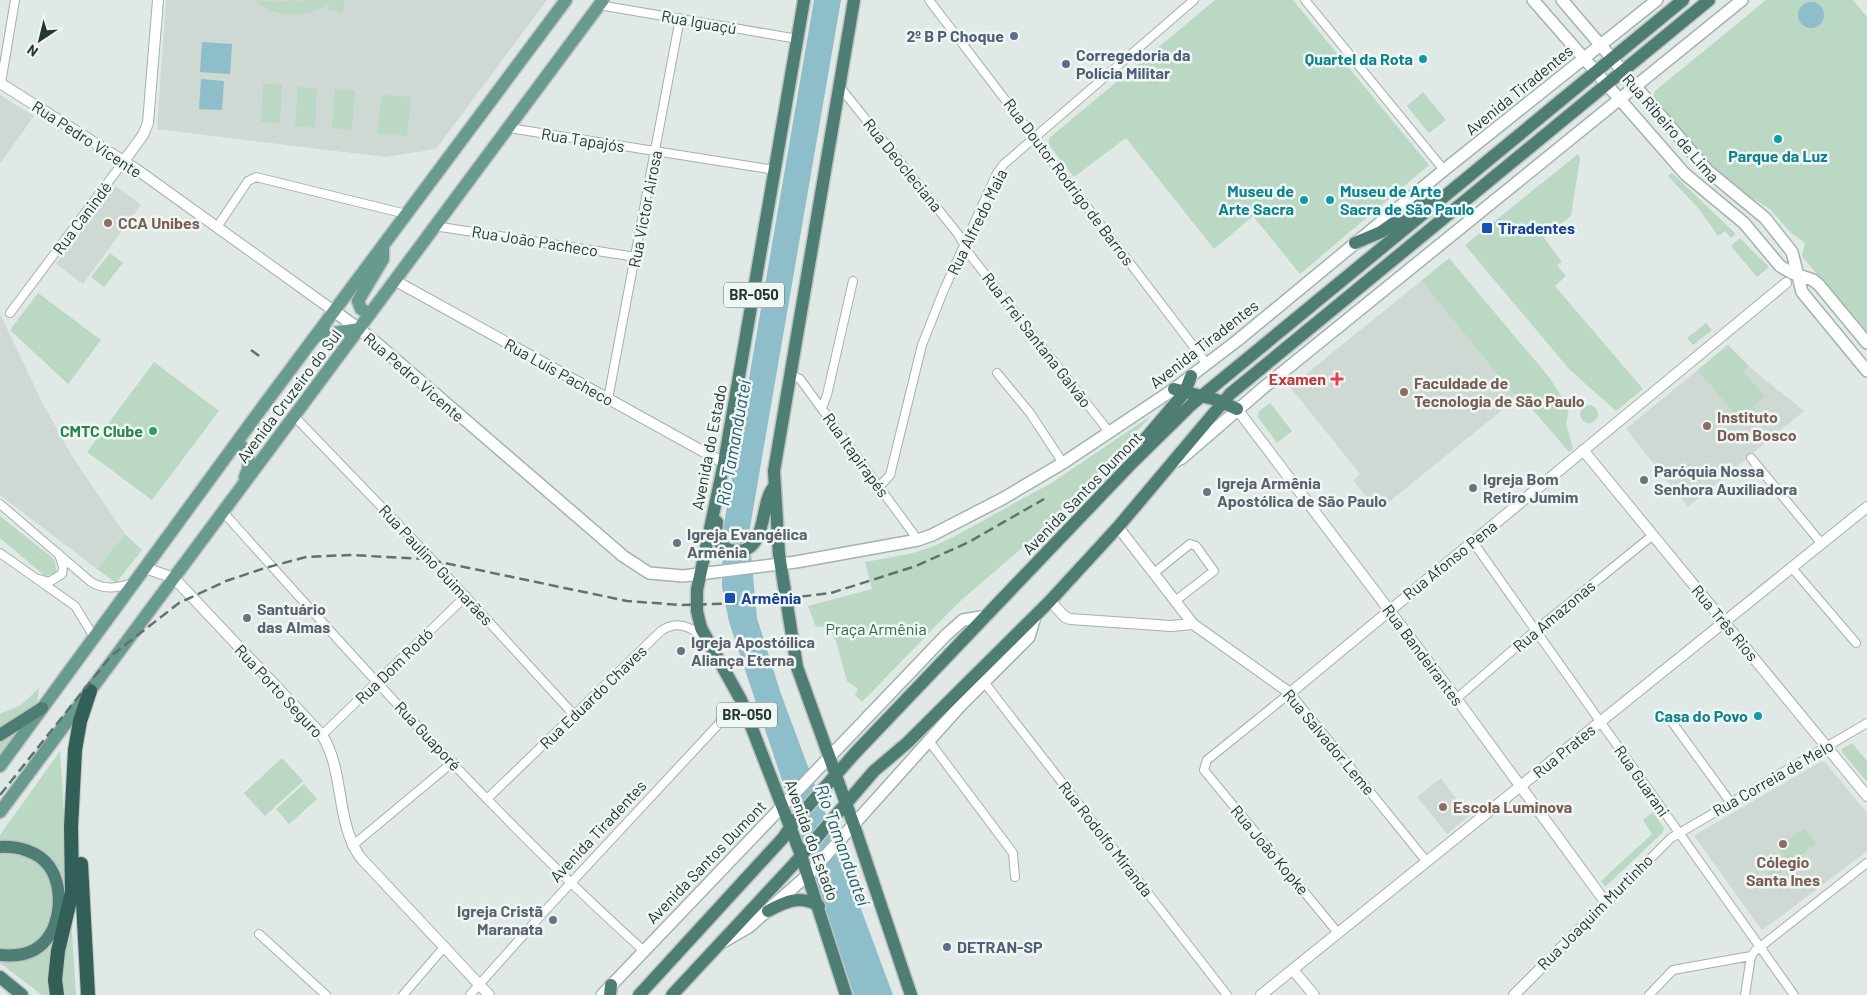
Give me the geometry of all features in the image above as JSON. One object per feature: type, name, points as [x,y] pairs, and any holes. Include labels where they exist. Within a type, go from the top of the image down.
[{"type":"highway","name":"Avenida do Estado","points":[[804,0],[724,463],[701,574],[696,611],[706,639],[741,700],[785,804],[809,874],[846,995]]},
{"type":"highway","name":"BR-050","points":[[854,0],[774,471],[774,488],[782,564],[797,667],[846,802],[912,995]]},
{"type":"highway","points":[[1202,395],[1683,0]]},
{"type":"highway","points":[[672,995],[723,942],[874,771],[907,743],[1050,601],[1118,527],[1223,402],[1709,0]]},
{"type":"highway","points":[[1355,243],[1381,232],[1444,187],[1461,182]]},
{"type":"highway","points":[[1129,466],[1133,454],[1191,376]]},
{"type":"highway","points":[[1179,390],[1202,395],[1237,409]]},
{"type":"highway","name":"Avenida Santos Dumont","points":[[638,995],[783,838],[792,825],[856,752],[1129,466],[1202,395]]},
{"type":"highway","points":[[715,507],[717,511],[716,532],[723,546],[737,551],[747,549],[758,536],[768,495],[774,488]]},
{"type":"highway","points":[[57,995],[55,980],[58,951],[72,892],[71,827],[77,735],[90,691]]},
{"type":"highway","points":[[0,735],[42,708]]},
{"type":"highway","points":[[74,793],[81,867],[88,995]]},
{"type":"highway","points":[[0,847],[22,849],[37,856],[49,866],[59,899],[58,915],[53,930],[36,949],[15,956],[0,955]]},
{"type":"highway","points":[[768,912],[795,900],[808,900],[819,906]]},
{"type":"highway","points":[[0,977],[22,995]]},
{"type":"main road","name":"Avenida Cruzeiro do Sul","points":[[0,766],[237,442],[566,0]]},
{"type":"main road","name":"Rua Ribeiro de Lima","points":[[1533,0],[1583,60],[1685,174],[1744,223],[1780,266],[1813,280],[1867,343]]},
{"type":"main road","name":"Rua Ribeiro de Lima","points":[[1562,0],[1713,177],[1764,218],[1792,252],[1800,288]]},
{"type":"main road","name":"Avenida Tiradentes","points":[[1191,376],[1657,0]]},
{"type":"main road","points":[[1172,462],[1182,458],[1237,409],[1742,0]]},
{"type":"main road","name":"Avenida Cruzeiro do Sul","points":[[0,812],[601,3]]},
{"type":"main road","points":[[370,314],[362,309],[358,301],[383,259],[383,246]]},
{"type":"main road","points":[[1800,288],[1867,371]]},
{"type":"main road","name":"Rua Pedro Vicente","points":[[334,311],[359,329],[635,566],[658,575],[683,576],[701,574]]},
{"type":"main road","points":[[316,336],[359,329]]},
{"type":"main road","name":"Avenida Tiradentes","points":[[701,574],[782,564],[918,540],[932,535],[1002,499],[1179,390]]},
{"type":"main road","points":[[237,442],[246,451],[249,460],[243,485]]},
{"type":"main road","name":"Avenida Santos Dumont","points":[[602,995],[610,990],[643,950],[830,758],[844,740],[956,624],[968,618],[987,616]]},
{"type":"main road","points":[[723,942],[742,932],[768,912],[844,838],[929,741],[1029,637],[1035,617]]},
{"type":"street","points":[[0,83],[15,0]]},
{"type":"street","name":"Rua Canindé","points":[[10,313],[143,135],[148,123],[158,0]]},
{"type":"street","name":"Rua Doutor Rodrigo de Barros","points":[[929,0],[1208,364]]},
{"type":"street","name":"Rua Alfredo Maia","points":[[880,487],[890,475],[922,345],[1000,168],[1194,0]]},
{"type":"street","points":[[1305,0],[1444,170]]},
{"type":"street","name":"Rua Iguaçú","points":[[601,3],[798,39]]},
{"type":"street","name":"Rua Victor Airosa","points":[[608,399],[680,18]]},
{"type":"street","name":"Rua Pedro Vicente","points":[[0,83],[124,162],[334,311]]},
{"type":"street","name":"Rua Deocleciana","points":[[839,86],[958,234],[964,246]]},
{"type":"street","name":"Rua Tapajós","points":[[509,128],[775,170]]},
{"type":"street","points":[[217,227],[248,181],[256,177],[406,214]]},
{"type":"street","name":"Rua João Pacheco","points":[[434,226],[636,257]]},
{"type":"street","name":"Rua Frei Santana Galvão","points":[[964,246],[1110,433]]},
{"type":"street","points":[[1780,266],[1786,283],[1800,288]]},
{"type":"street","name":"Rua Luís Pacheco","points":[[394,280],[724,463]]},
{"type":"street","points":[[822,408],[827,395],[853,281]]},
{"type":"street","name":"Rua Afonso Pena","points":[[1204,766],[1207,760],[1786,283]]},
{"type":"street","points":[[997,373],[1030,413],[1063,463]]},
{"type":"street","name":"Rua Itapirapés","points":[[790,374],[800,379],[918,540]]},
{"type":"street","name":"Rua Bandeirantes","points":[[1237,409],[1521,786],[1606,903]]},
{"type":"street","name":"Rua Paulino Guimarães","points":[[294,416],[466,596],[575,716]]},
{"type":"street","name":"Rua Três Rios","points":[[1583,450],[1867,796]]},
{"type":"street","points":[[1751,458],[1822,544]]},
{"type":"street","points":[[0,504],[59,554],[79,575],[100,588],[134,583]]},
{"type":"street","name":"Rua Prates","points":[[1261,995],[1867,507]]},
{"type":"street","name":"Rua Guaporé","points":[[223,512],[453,762],[571,883],[643,950]]},
{"type":"street","name":"Rua Salvador Leme","points":[[1118,527],[1193,624],[1290,693],[1427,862]]},
{"type":"street","name":"Rua Amazonas","points":[[1456,699],[1536,630],[1653,535]]},
{"type":"street","name":"Rua Guarani","points":[[1473,542],[1794,995]]},
{"type":"street","points":[[1154,573],[1190,544],[1196,546],[1213,572],[1175,601]]},
{"type":"street","points":[[0,553],[75,606],[94,637]]},
{"type":"street","points":[[37,579],[49,582],[62,574],[63,567],[59,554]]},
{"type":"street","name":"Rua Porto Seguro","points":[[144,568],[174,578],[322,735],[332,755],[346,831],[352,846],[360,857],[489,995]]},
{"type":"street","points":[[1792,568],[1856,643]]},
{"type":"street","name":"Rua Dom Rodó","points":[[322,735],[466,596]]},
{"type":"street","points":[[1050,601],[1070,619],[1171,626],[1193,624]]},
{"type":"street","name":"Rua Eduardo Chaves","points":[[488,798],[667,626],[681,625],[706,639]]},
{"type":"street","name":"Rua Rodolfo Miranda","points":[[984,682],[1227,995]]},
{"type":"street","name":"Avenida Tiradentes","points":[[470,995],[741,700]]},
{"type":"street","points":[[1669,718],[1730,803]]},
{"type":"street","name":"Rua Correia de Melo","points":[[1680,833],[1867,723]]},
{"type":"street","points":[[929,741],[1013,853],[1015,877]]},
{"type":"street","points":[[352,846],[453,762]]},
{"type":"street","name":"Rua João Kopke","points":[[1204,766],[1205,773],[1338,933]]},
{"type":"street","name":"Rua Joaquim Murtinho","points":[[1514,995],[1671,838],[1680,833]]},
{"type":"street","points":[[1746,995],[1751,956],[1760,946],[1867,863]]},
{"type":"street","points":[[259,934],[326,995]]},
{"type":"street","points":[[403,995],[445,946]]},
{"type":"street","points":[[1649,995],[1673,970],[1751,956]]},
{"type":"street","points":[[1293,970],[1314,995]]},
{"type":"shaded area","points":[[166,0],[547,0],[436,149],[385,157],[157,129]]},
{"type":"shaded area","points":[[0,95],[34,116],[0,164]]},
{"type":"shaded area","name":"CCA Unibes","points":[[116,186],[141,205],[83,284],[56,264]]},
{"type":"shaded area","name":"Faculdade de Tecnologia de São Paulo","points":[[1421,281],[1517,398],[1378,511],[1353,480],[1360,474],[1290,387]]},
{"type":"shaded area","points":[[0,314],[42,402],[72,456],[125,534],[97,569],[0,495]]},
{"type":"shaded area","name":"Instituto Dom Bosco","points":[[1728,345],[1737,357],[1804,411],[1688,507],[1626,429]]},
{"type":"shaded area","name":"Cólegio Santa Ines","points":[[1822,761],[1825,762],[1867,813],[1867,851],[1764,929],[1761,929],[1695,835]]},
{"type":"shaded area","name":"Escola Luminova","points":[[1441,778],[1469,816],[1447,834],[1417,797]]},
{"type":"green space","points":[[254,0],[287,2],[288,0],[295,0],[295,3],[307,0],[345,0],[342,12],[328,10],[329,4],[310,12],[291,15],[272,11]]},
{"type":"green space","points":[[1215,0],[1293,0],[1429,165],[1300,274],[1253,216],[1214,249],[1126,138],[1074,177],[1049,145],[1049,138]]},
{"type":"green space","name":"Parque da Luz","points":[[1766,0],[1853,0],[1867,17],[1867,335],[1802,256],[1805,243],[1790,232],[1770,209],[1723,180],[1653,98],[1655,91]]},
{"type":"green space","points":[[263,84],[282,85],[280,123],[261,122]]},
{"type":"green space","points":[[298,87],[317,88],[315,127],[295,126]]},
{"type":"green space","points":[[335,89],[355,90],[352,130],[332,128]]},
{"type":"green space","points":[[1423,92],[1446,120],[1429,133],[1407,106]]},
{"type":"green space","points":[[382,95],[411,97],[407,136],[377,133]]},
{"type":"green space","points":[[1578,154],[1580,158],[1571,216],[1544,238],[1562,262],[1557,265],[1566,276],[1555,286],[1643,389],[1616,411],[1569,369],[1465,245]]},
{"type":"green space","points":[[1672,173],[1736,234],[1731,238],[1725,231],[1718,236],[1699,209],[1668,176]]},
{"type":"green space","points":[[1740,238],[1769,267],[1757,277],[1731,246]]},
{"type":"green space","points":[[110,253],[123,263],[104,287],[91,277]]},
{"type":"green space","points":[[1449,258],[1549,377],[1569,408],[1566,424],[1573,449],[1569,452],[1521,396],[1517,398],[1421,281]]},
{"type":"green space","points":[[38,293],[101,340],[68,384],[10,330]]},
{"type":"green space","points":[[1706,323],[1712,330],[1693,345],[1687,338]]},
{"type":"green space","points":[[1728,345],[1749,366],[1743,371],[1765,397],[1753,407],[1757,412],[1742,423],[1698,370]]},
{"type":"green space","name":"CMTC Clube","points":[[154,362],[219,411],[152,500],[87,452]]},
{"type":"green space","points":[[1270,403],[1292,431],[1277,443],[1258,417],[1259,411]]},
{"type":"green space","points":[[1589,405],[1595,408],[1598,414],[1595,420],[1589,423],[1583,420],[1580,414],[1583,408]]},
{"type":"green space","name":"Praça Armênia","points":[[1152,415],[1054,520],[957,604],[862,702],[855,695],[858,689],[847,681],[836,641],[829,626],[816,627],[808,606],[872,589],[865,562],[909,554],[932,547],[959,534],[1053,482]]},
{"type":"green space","points":[[0,516],[54,559],[57,573],[45,576],[0,538]]},
{"type":"green space","points":[[125,534],[142,550],[116,583],[97,569]]},
{"type":"green space","points":[[39,688],[37,706],[0,756],[0,714],[21,705]]},
{"type":"green space","points":[[1852,743],[1867,761],[1867,782],[1842,752],[1842,749]]},
{"type":"green space","points":[[60,751],[76,995],[42,995],[0,963],[0,835]]},
{"type":"green space","points":[[282,758],[303,781],[265,816],[244,793]]},
{"type":"green space","points":[[304,784],[317,799],[289,824],[276,809]]},
{"type":"green space","points":[[1653,812],[1664,828],[1663,832],[1605,887],[1601,881],[1652,834],[1643,820]]},
{"type":"green space","points":[[1804,828],[1816,843],[1790,864],[1778,849]]},
{"type":"green space","points":[[1775,852],[1780,858],[1765,871],[1760,865]]},
{"type":"green space","points":[[1781,861],[1787,867],[1772,879],[1767,873]]},
{"type":"water","name":"Rio Tamanduateí","points":[[814,0],[841,0],[749,533],[757,618],[781,694],[893,995],[854,995],[729,622],[722,587],[723,530]]},
{"type":"water","points":[[1811,2],[1820,6],[1824,15],[1820,24],[1811,28],[1802,24],[1798,15],[1802,6]]},
{"type":"water","points":[[202,42],[232,44],[230,74],[200,72]]},
{"type":"water","points":[[201,79],[224,81],[222,110],[199,109]]},
{"type":"railway","points":[[251,350],[262,358]]},
{"type":"railway","points":[[0,795],[111,656],[179,603],[226,581],[265,568],[306,557],[350,555],[426,559],[627,601],[681,605],[748,603],[831,593],[916,566],[969,542],[1044,499]]},
{"type":"place","name":"2º B P Choque","points":[[1014,36]]},
{"type":"place","name":"Quartel da Rota","points":[[1423,59]]},
{"type":"place","name":"Corregedoria da Polícia Militar","points":[[1066,64]]},
{"type":"place","name":"Parque da Luz","points":[[1778,139]]},
{"type":"place","name":"Museu de Arte Sacra","points":[[1304,200]]},
{"type":"place","name":"Museu de Arte Sacra de São Paulo","points":[[1330,200]]},
{"type":"place","name":"CCA Unibes","points":[[108,223]]},
{"type":"place","name":"Tiradentes","points":[[1487,228]]},
{"type":"place","name":"Examen","points":[[1337,379]]},
{"type":"place","name":"Faculdade de Tecnologia de São Paulo","points":[[1404,392]]},
{"type":"place","name":"Instituto Dom Bosco","points":[[1707,426]]},
{"type":"place","name":"CMTC Clube","points":[[153,431]]},
{"type":"place","name":"Paróquia Nossa Senhora Auxiliadora","points":[[1644,480]]},
{"type":"place","name":"Igreja Bom Retiro Jumim","points":[[1473,488]]},
{"type":"place","name":"Igreja Armênia Apostólica de São Paulo","points":[[1207,492]]},
{"type":"place","name":"Igreja Evangélica Armênia","points":[[677,543]]},
{"type":"place","name":"Armênia","points":[[730,598]]},
{"type":"place","name":"Santuário das Almas","points":[[247,618]]},
{"type":"place","name":"Igreja Apostóilica Aliança Eterna","points":[[681,651]]},
{"type":"place","name":"Casa do Povo","points":[[1758,716]]},
{"type":"place","name":"Escola Luminova","points":[[1443,807]]},
{"type":"place","name":"Cólegio Santa Ines","points":[[1783,844]]},
{"type":"place","name":"Igreja Cristã Maranata","points":[[553,920]]},
{"type":"place","name":"DETRAN-SP","points":[[947,947]]}]
